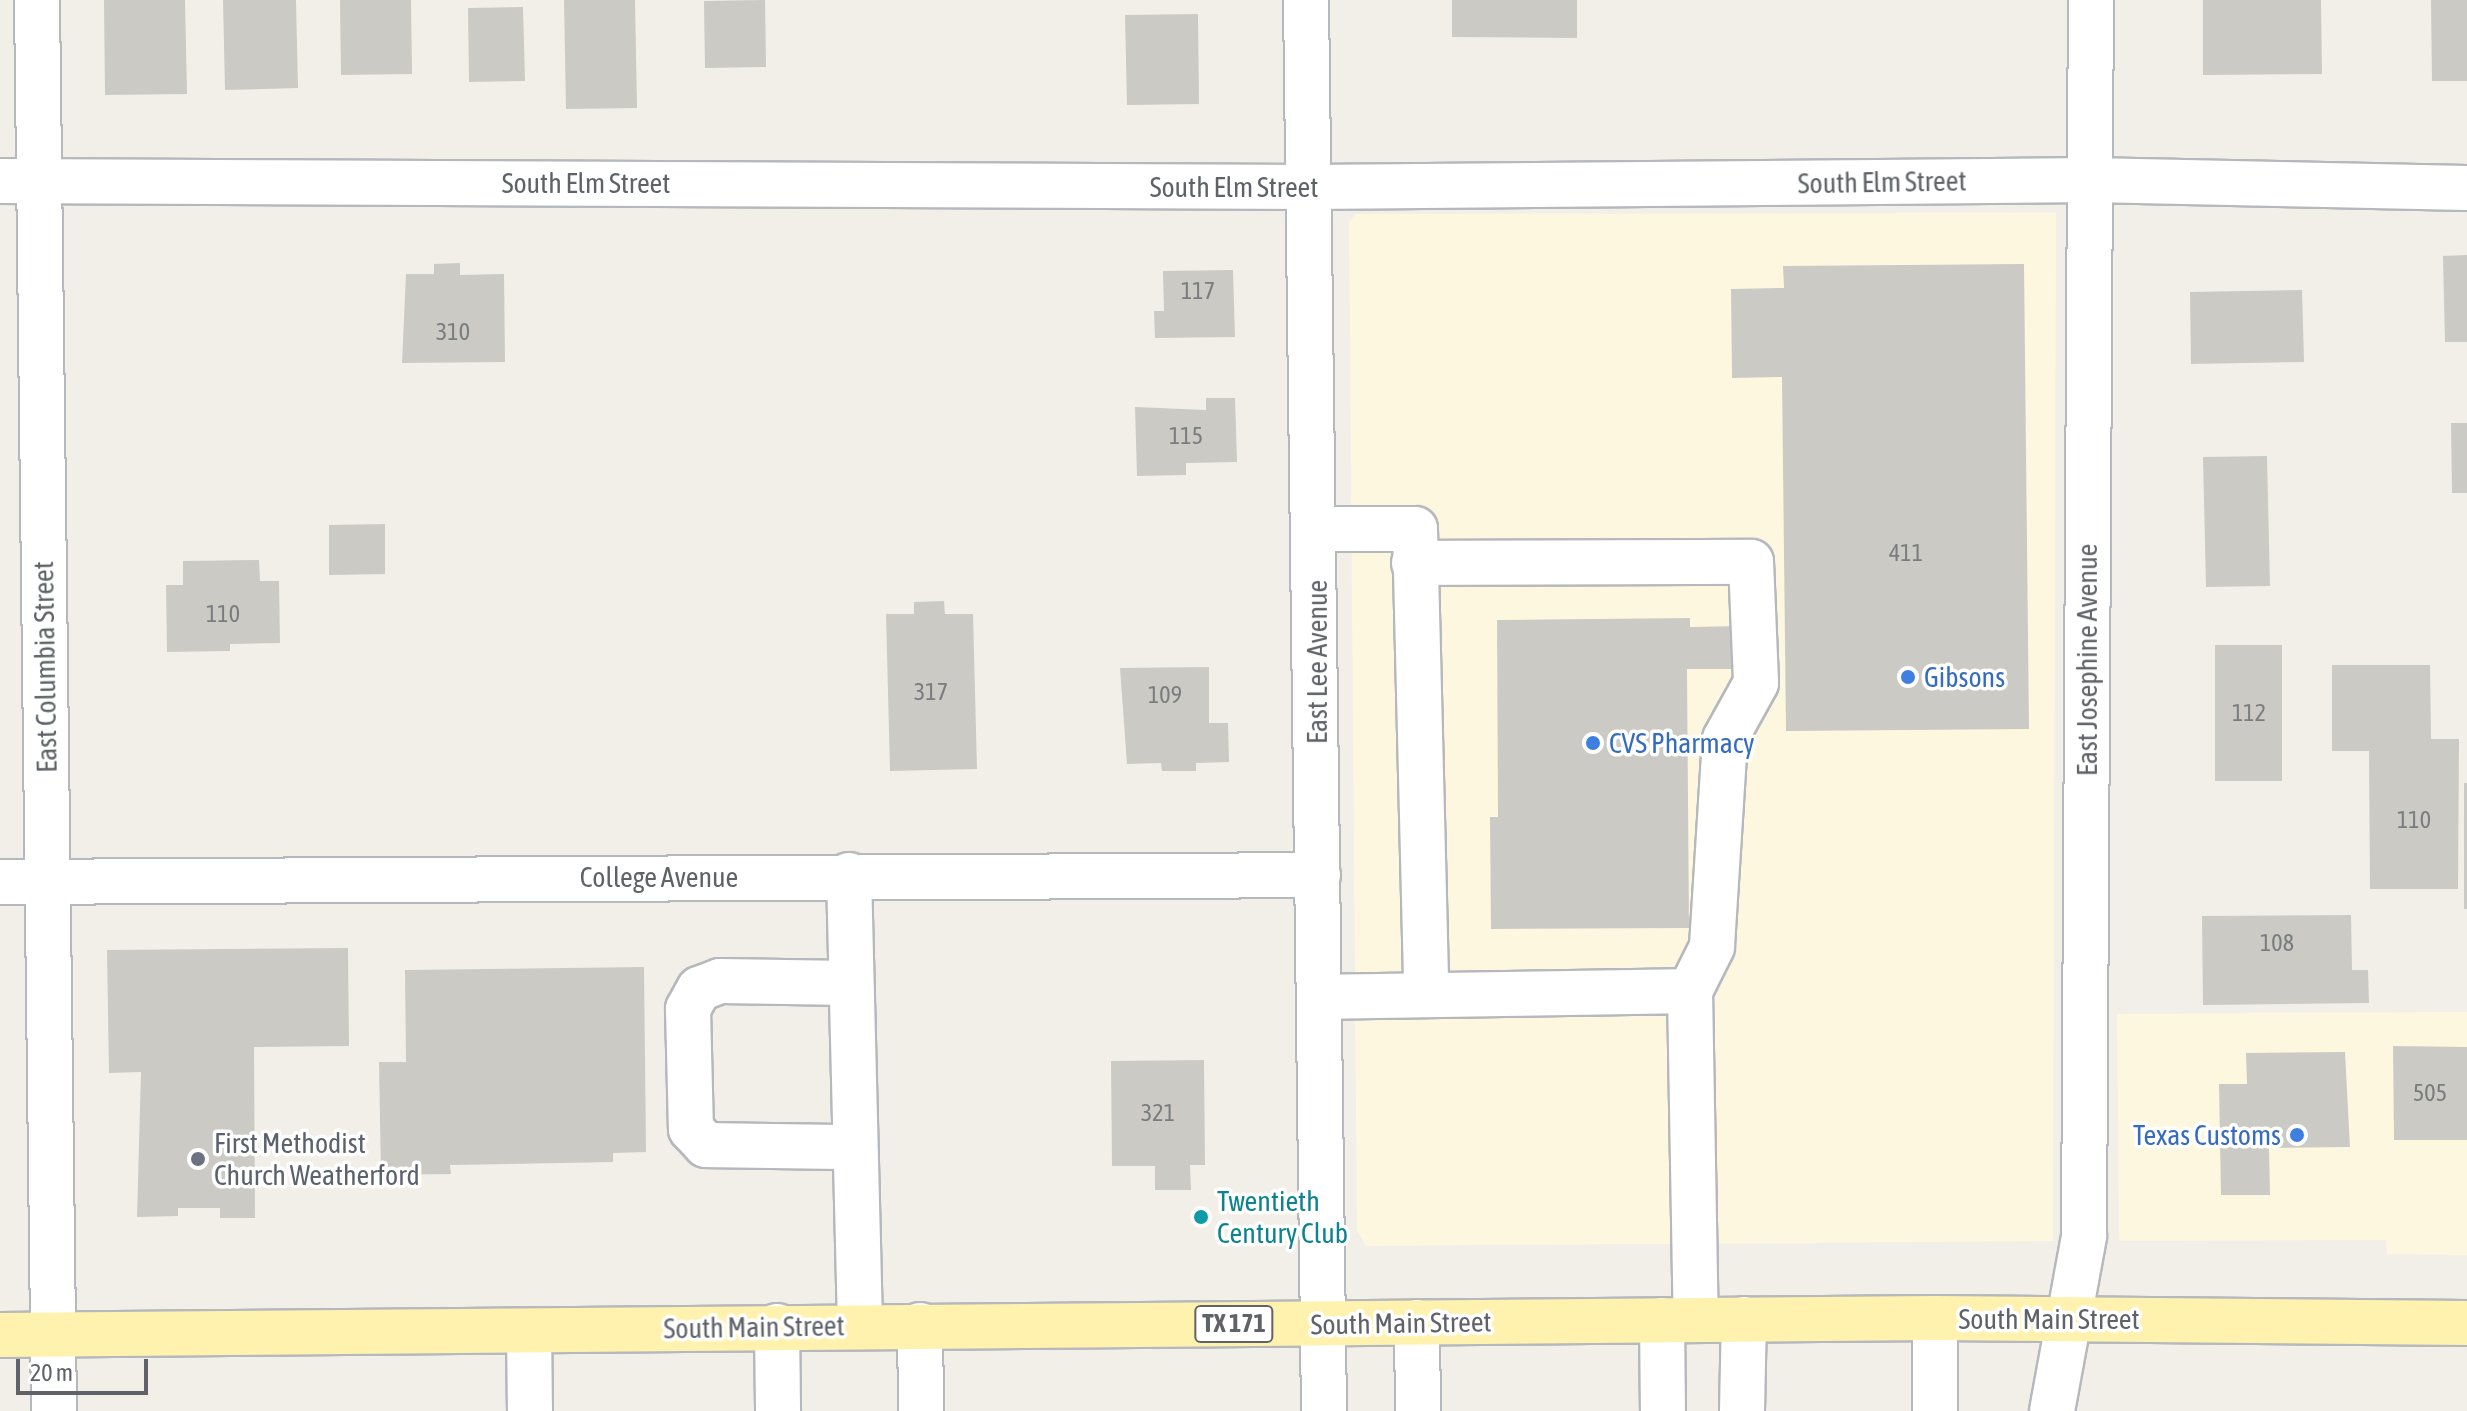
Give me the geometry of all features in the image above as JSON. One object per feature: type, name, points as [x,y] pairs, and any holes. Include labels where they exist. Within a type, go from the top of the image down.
[{"type":"main road","name":"South Main Street","points":[[0,1335],[860,1325],[1935,1318],[2467,1323]]},
{"type":"street","name":"East Columbia Street","points":[[37,0],[18,181],[48,882],[54,1411]]},
{"type":"street","name":"East Lee Avenue","points":[[1306,0],[1316,529],[1324,1411]]},
{"type":"street","name":"East Josephine Avenue","points":[[2052,1411],[2084,1236],[2091,0]]},
{"type":"street","name":"South Elm Street","points":[[18,181],[1310,187],[2090,180],[2467,188]]},
{"type":"street","points":[[1316,529],[1415,529],[1426,995]]},
{"type":"street","points":[[1414,563],[1751,562],[1756,683],[1725,739],[1712,947],[1690,991],[1679,1320],[1663,1411]]},
{"type":"street","name":"College Avenue","points":[[0,882],[849,875],[1318,875]]},
{"type":"street","points":[[849,875],[860,1325]]},
{"type":"street","points":[[851,983],[720,981],[699,989],[688,1009],[691,1129],[706,1145],[855,1147]]},
{"type":"street","points":[[1320,997],[1690,991]]},
{"type":"street","points":[[1935,1318],[1935,1411]]},
{"type":"street","points":[[1742,1411],[1744,1319]]},
{"type":"street","points":[[1417,1322],[1418,1411]]},
{"type":"street","points":[[920,1325],[921,1411]]},
{"type":"street","points":[[777,1326],[778,1411]]},
{"type":"street","points":[[529,1331],[530,1411]]},
{"type":"shaded area","points":[[2056,213],[2053,1241],[1366,1246],[1357,1231],[1349,221],[1356,214]]},
{"type":"shaded area","points":[[2467,1012],[2467,1255],[2387,1254],[2386,1240],[2119,1241],[2117,1014]]},
{"type":"building","points":[[104,0],[185,0],[187,94],[105,95]]},
{"type":"building","points":[[223,0],[296,0],[298,88],[225,90]]},
{"type":"building","points":[[340,0],[411,0],[412,74],[341,75]]},
{"type":"building","points":[[564,0],[635,0],[637,108],[566,109]]},
{"type":"building","points":[[765,0],[766,67],[705,68],[704,1]]},
{"type":"building","points":[[1452,0],[1577,0],[1577,38],[1452,37]]},
{"type":"building","points":[[2203,0],[2321,0],[2322,74],[2203,75]]},
{"type":"building","points":[[2431,0],[2467,0],[2467,81],[2432,81]]},
{"type":"building","points":[[523,7],[525,81],[469,82],[468,8]]},
{"type":"building","points":[[1198,14],[1199,104],[1127,105],[1125,15]]},
{"type":"building","points":[[2467,255],[2467,342],[2445,342],[2443,256]]},
{"type":"building","points":[[460,263],[460,275],[504,274],[505,362],[402,363],[406,274],[434,274],[434,264]]},
{"type":"building","points":[[2024,264],[2029,729],[1786,731],[1782,377],[1732,378],[1731,289],[1784,288],[1783,266]]},
{"type":"building","points":[[1233,270],[1235,337],[1155,338],[1154,311],[1164,311],[1163,271]]},
{"type":"building","points":[[2302,290],[2304,362],[2191,364],[2190,292]]},
{"type":"building","points":[[1206,398],[1235,398],[1237,462],[1186,463],[1186,475],[1137,476],[1135,407],[1206,410]]},
{"type":"building","points":[[2451,423],[2467,423],[2467,493],[2452,493]]},
{"type":"building","points":[[2267,456],[2270,586],[2206,587],[2203,457]]},
{"type":"building","points":[[385,524],[385,574],[329,575],[329,525]]},
{"type":"building","points":[[259,560],[260,581],[279,581],[280,643],[230,644],[230,651],[167,652],[166,585],[183,585],[183,561]]},
{"type":"building","points":[[944,601],[945,614],[973,614],[977,769],[890,771],[886,614],[914,614],[914,602]]},
{"type":"building","name":"CVS Pharmacy","points":[[1690,618],[1690,627],[1743,626],[1744,669],[1687,669],[1689,928],[1491,929],[1490,817],[1498,817],[1497,620]]},
{"type":"building","points":[[2215,645],[2282,645],[2282,781],[2215,781]]},
{"type":"building","points":[[2332,665],[2430,665],[2431,739],[2459,739],[2458,889],[2370,889],[2369,751],[2332,751]]},
{"type":"building","points":[[1209,667],[1209,723],[1228,723],[1229,762],[1196,763],[1196,771],[1162,771],[1161,763],[1127,764],[1120,668]]},
{"type":"building","points":[[2464,783],[2467,783],[2467,909],[2464,909]]},
{"type":"building","points":[[2351,915],[2352,970],[2368,970],[2369,1003],[2203,1005],[2202,916]]},
{"type":"building","points":[[348,948],[349,1046],[254,1047],[255,1218],[220,1218],[220,1208],[178,1208],[178,1216],[137,1217],[141,1072],[109,1073],[107,950]]},
{"type":"building","points":[[644,967],[646,1152],[613,1153],[613,1162],[450,1165],[451,1174],[381,1175],[379,1062],[406,1062],[405,970]]},
{"type":"building","points":[[2393,1046],[2467,1047],[2467,1140],[2394,1140]]},
{"type":"building","points":[[2345,1052],[2350,1147],[2269,1148],[2270,1195],[2221,1195],[2219,1084],[2247,1084],[2246,1053]]},
{"type":"building","points":[[1204,1060],[1205,1165],[1190,1165],[1191,1190],[1155,1190],[1155,1166],[1112,1166],[1111,1061]]},
{"type":"place","name":"Gibsons","points":[[1908,677]]},
{"type":"place","name":"CVS Pharmacy","points":[[1593,743]]},
{"type":"place","name":"Texas Customs","points":[[2297,1135]]},
{"type":"place","name":"First Methodist Church Weatherford","points":[[198,1159]]},
{"type":"place","name":"Twentieth Century Club","points":[[1201,1217]]}]
